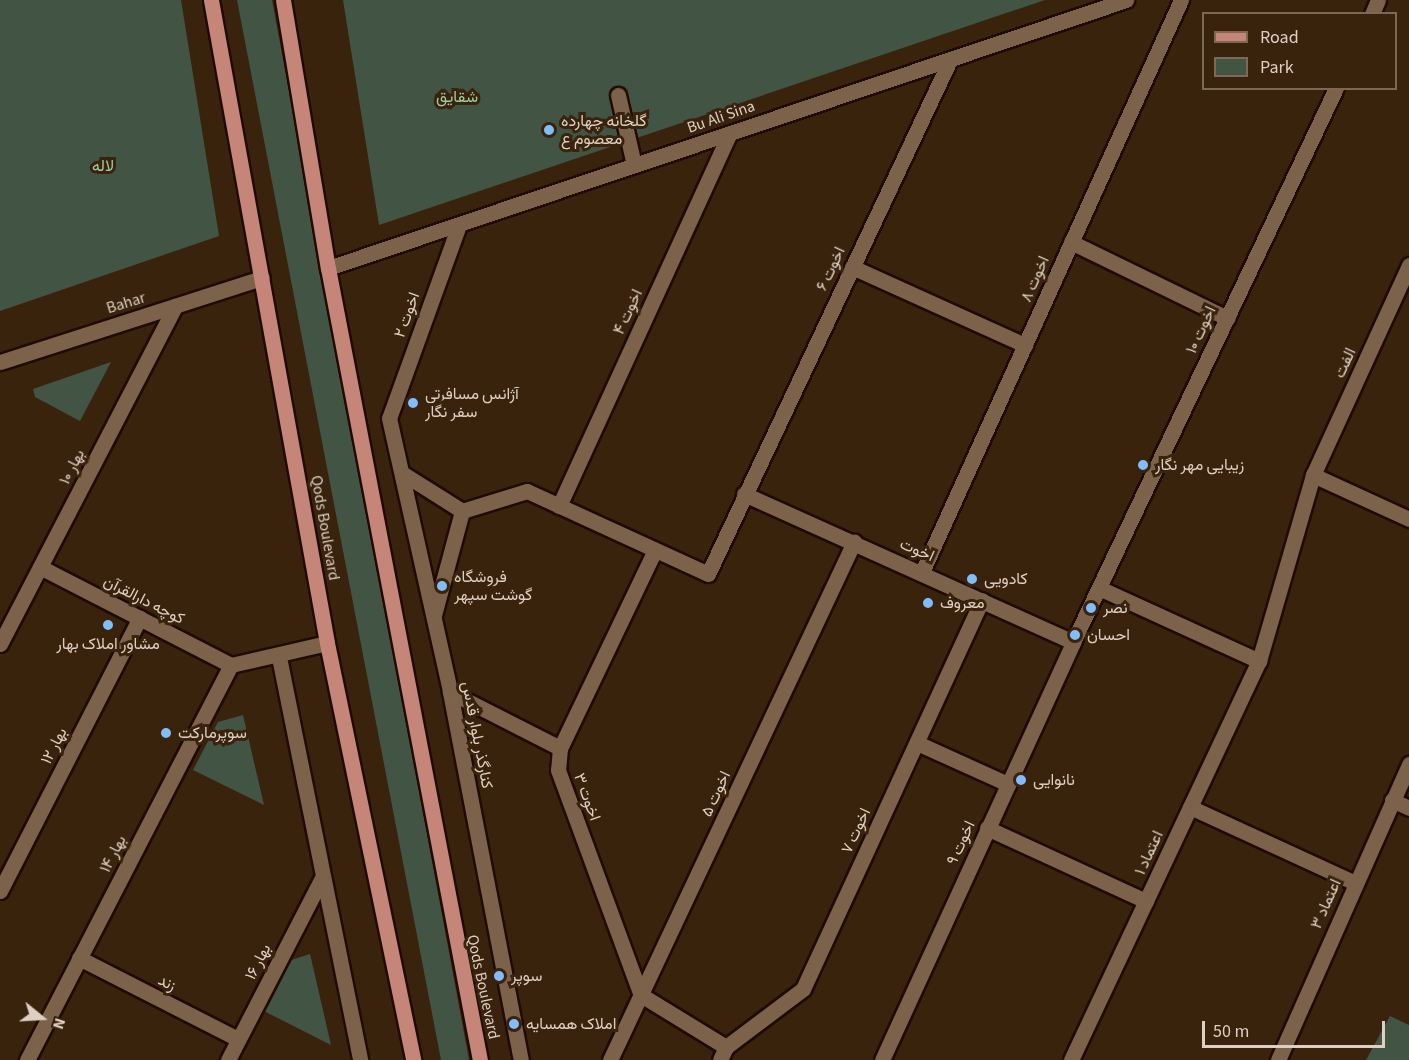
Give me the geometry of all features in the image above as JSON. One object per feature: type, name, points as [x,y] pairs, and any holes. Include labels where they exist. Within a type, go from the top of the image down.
[{"type":"main road","name":"Qods Boulevard","points":[[211,0],[327,644],[413,1060]]},
{"type":"main road","name":"Qods Boulevard","points":[[283,0],[328,268],[480,1060]]},
{"type":"street","name":"Bu Ali Sina","points":[[328,268],[1126,0]]},
{"type":"street","name":"اخوت ۸","points":[[922,572],[1180,0]]},
{"type":"street","name":"اخوت ۶","points":[[655,550],[708,574],[950,60]]},
{"type":"street","name":"اخوت ۱۰","points":[[1073,642],[1335,90]]},
{"type":"street","points":[[618,95],[634,165]]},
{"type":"street","name":"اخوت ۴","points":[[559,506],[730,133]]},
{"type":"street","name":"اخوت ۲","points":[[389,418],[459,225]]},
{"type":"street","points":[[1071,242],[1227,318]]},
{"type":"street","name":"الفت","points":[[1258,661],[1313,475],[1409,265]]},
{"type":"street","points":[[852,267],[1025,345]]},
{"type":"street","name":"Bahar","points":[[0,362],[262,278]]},
{"type":"street","name":"بهار ۱۰","points":[[0,644],[175,306]]},
{"type":"street","name":"کنارگذر بلوار قدس","points":[[389,418],[450,692],[521,1060]]},
{"type":"street","points":[[402,473],[462,511],[527,491],[655,550]]},
{"type":"street","points":[[1313,475],[1409,519]]},
{"type":"street","name":"اخوت","points":[[744,494],[922,572],[1073,642]]},
{"type":"street","points":[[433,617],[462,511]]},
{"type":"street","name":"اخوت ۵","points":[[610,1060],[854,542]]},
{"type":"street","name":"اخوت ۳","points":[[641,995],[558,770],[560,748],[655,550]]},
{"type":"street","name":"کوچه دارالقرآن","points":[[40,567],[231,665]]},
{"type":"street","points":[[1099,588],[1258,661]]},
{"type":"street","name":"اخوت ۷","points":[[723,1053],[803,989],[982,600]]},
{"type":"street","name":"بهار ۱۲","points":[[0,891],[140,618]]},
{"type":"street","name":"اخوت ۹","points":[[882,1060],[1073,642]]},
{"type":"street","points":[[231,665],[279,657],[327,644]]},
{"type":"street","points":[[279,657],[321,880],[360,1060]]},
{"type":"street","name":"اعتماد ۱","points":[[1071,1060],[1258,661]]},
{"type":"street","name":"بهار ۱۴","points":[[27,1060],[231,665]]},
{"type":"street","points":[[450,692],[560,748]]},
{"type":"street","points":[[917,744],[1008,784]]},
{"type":"street","name":"اعتماد ۳","points":[[1278,1060],[1409,764]]},
{"type":"street","points":[[1392,801],[1409,808]]},
{"type":"street","points":[[1190,807],[1355,883]]},
{"type":"street","points":[[987,828],[1146,902]]},
{"type":"street","name":"بهار ۱۶","points":[[228,1060],[321,880]]},
{"type":"street","name":"زند","points":[[79,958],[238,1039]]},
{"type":"street","points":[[641,995],[723,1053]]},
{"type":"green space","name":"لاله","points":[[0,0],[181,0],[219,236],[0,311]]},
{"type":"green space","points":[[237,0],[272,0],[469,1060],[441,1060]]},
{"type":"green space","name":"شقایق","points":[[343,0],[1045,0],[379,225]]},
{"type":"green space","points":[[111,362],[80,421],[35,397],[33,389]]},
{"type":"green space","points":[[243,715],[264,805],[193,770],[218,722]]},
{"type":"green space","points":[[310,954],[331,1045],[260,1009],[285,962]]},
{"type":"green space","points":[[1390,1016],[1409,1025],[1409,1060],[1366,1060]]},
{"type":"place","name":"گلخانه چهارده معصوم ع","points":[[549,130]]},
{"type":"place","name":"آژانس مسافرتی سفر نگار","points":[[413,403]]},
{"type":"place","name":"زیبایی مهر نگار","points":[[1143,465]]},
{"type":"place","name":"کادویی","points":[[972,579]]},
{"type":"place","name":"فروشگاه گوشت سپهر","points":[[442,586]]},
{"type":"place","name":"معروف","points":[[928,603]]},
{"type":"place","name":"نصر","points":[[1091,608]]},
{"type":"place","name":"مشاور املاک بهار","points":[[108,625]]},
{"type":"place","name":"احسان","points":[[1075,635]]},
{"type":"place","name":"سوپرمارکت","points":[[166,733]]},
{"type":"place","name":"نانوایی","points":[[1021,780]]},
{"type":"place","name":"سوپر","points":[[499,976]]},
{"type":"place","name":"املاک همسایه","points":[[514,1024]]}]
